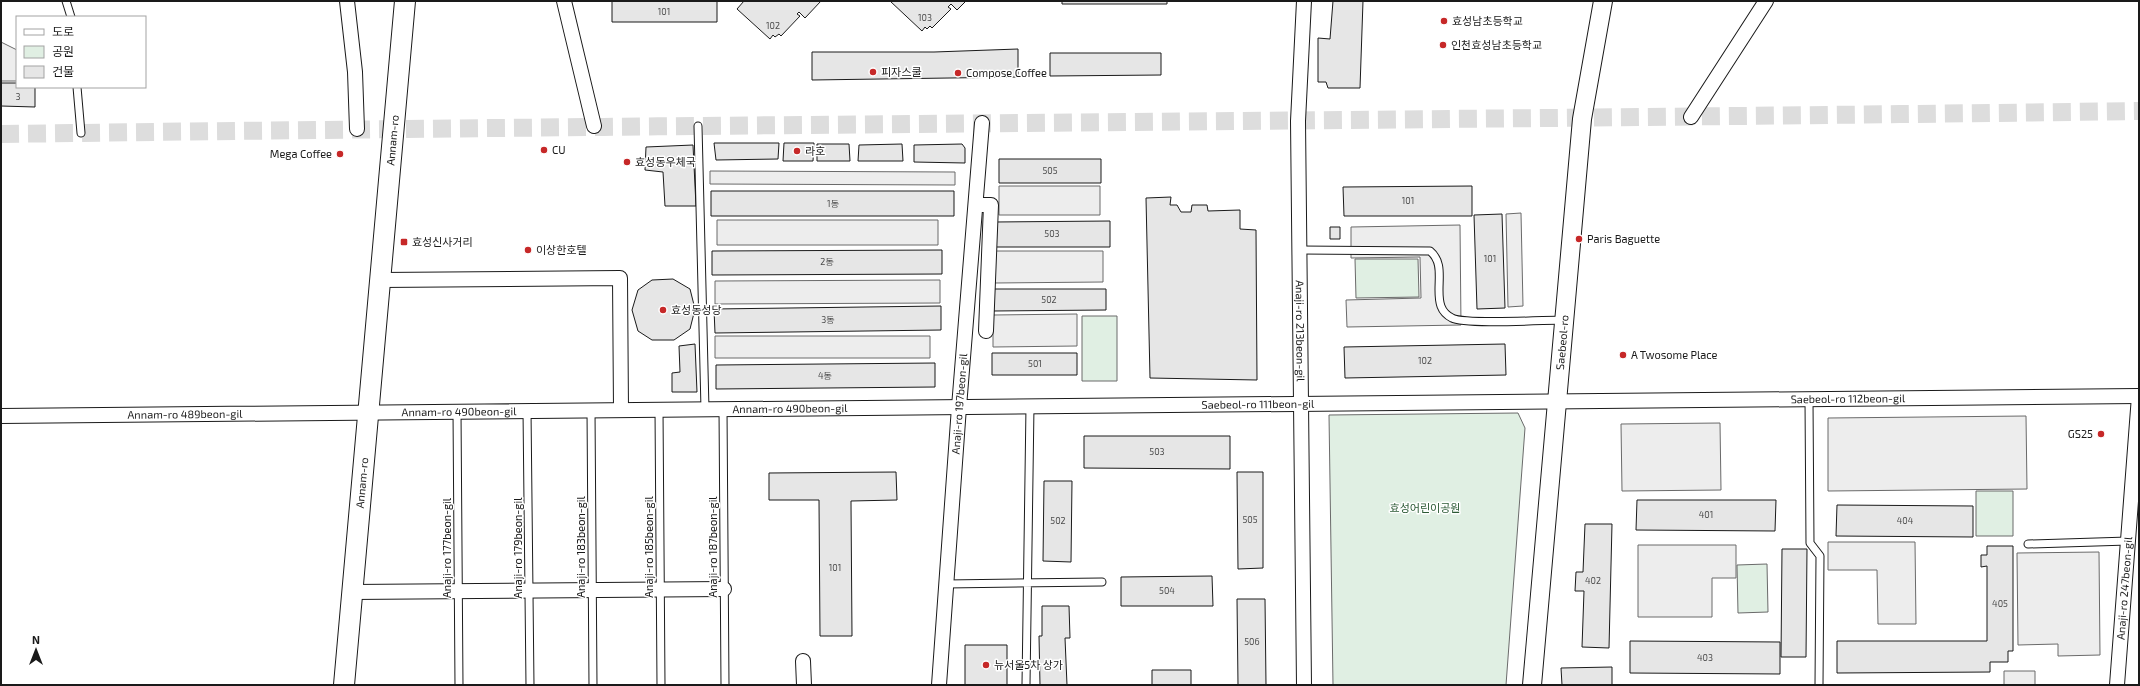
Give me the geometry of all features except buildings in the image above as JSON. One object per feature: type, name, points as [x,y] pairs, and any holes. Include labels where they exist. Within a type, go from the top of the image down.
[{"type":"main road","name":"Annam-ro","points":[[344,685],[405,1]]},
{"type":"street","points":[[347,1],[355,72],[357,128]]},
{"type":"street","points":[[564,1],[594,126]]},
{"type":"street","name":"Anaji-ro 213beon-gil","points":[[1304,1],[1298,121],[1304,685]]},
{"type":"street","name":"Saebeol-ro","points":[[1532,685],[1582,119],[1603,1]]},
{"type":"street","points":[[1690,117],[1766,1]]},
{"type":"street","name":"Anaji-ro 197beon-gil","points":[[939,685],[959,407],[982,123]]},
{"type":"street","points":[[976,206],[991,205],[986,331]]},
{"type":"street","points":[[380,280],[620,278],[621,410]]},
{"type":"street","name":"Saebeol-ro 112beon-gil","points":[[1557,403],[2139,396]]},
{"type":"street","name":"Anaji-ro 247beon-gil","points":[[2117,685],[2139,396]]},
{"type":"street","name":"Saebeol-ro 111beon-gil","points":[[959,407],[1557,403]]},
{"type":"street","name":"Annam-ro 490beon-gil","points":[[368,411],[959,407]]},
{"type":"street","name":"Annam-ro 489beon-gil","points":[[1,416],[368,411]]},
{"type":"street","points":[[352,592],[724,590]]},
{"type":"street","points":[[803,662],[804,685]]},
{"type":"lane","points":[[66,1],[71,16]]},
{"type":"lane","points":[[77,88],[81,133]]},
{"type":"lane","points":[[698,126],[705,409]]},
{"type":"lane","points":[[1300,250],[1430,251],[1437,256],[1439,264],[1439,302],[1442,310],[1452,319],[1472,321],[1564,320]]},
{"type":"lane","points":[[1809,400],[1810,543],[1820,556],[1819,685]]},
{"type":"lane","points":[[1026,685],[1030,406]]},
{"type":"lane","name":"Anaji-ro 185beon-gil","points":[[659,409],[661,685]]},
{"type":"lane","name":"Anaji-ro 187beon-gil","points":[[723,409],[725,685]]},
{"type":"lane","name":"Anaji-ro 179beon-gil","points":[[528,410],[530,685]]},
{"type":"lane","name":"Anaji-ro 183beon-gil","points":[[591,410],[593,685]]},
{"type":"lane","name":"Anaji-ro 177beon-gil","points":[[457,411],[459,685]]},
{"type":"lane","points":[[2028,544],[2128,541]]},
{"type":"lane","points":[[946,584],[1102,582]]},
{"type":"green space","points":[[1355,259],[1418,259],[1419,297],[1356,298]]},
{"type":"green space","points":[[1082,316],[1117,316],[1117,381],[1082,381]]},
{"type":"green space","name":"효성어린이공원","points":[[1518,413],[1525,428],[1506,685],[1333,685],[1329,415]]},
{"type":"green space","points":[[1976,491],[2013,491],[2013,536],[1976,536]]},
{"type":"green space","points":[[1767,564],[1768,612],[1738,613],[1737,565]]},
{"type":"shaded area","points":[[1,42],[16,50],[16,81],[1,81]]},
{"type":"shaded area","points":[[710,171],[955,172],[955,185],[710,184]]},
{"type":"shaded area","points":[[999,186],[1100,186],[1100,215],[999,215]]},
{"type":"shaded area","points":[[1521,213],[1523,306],[1508,307],[1506,214]]},
{"type":"shaded area","points":[[717,220],[938,220],[938,245],[717,245]]},
{"type":"shaded area","points":[[1460,225],[1461,325],[1347,327],[1346,300],[1421,298],[1420,257],[1351,258],[1351,227]]},
{"type":"shaded area","points":[[994,251],[1103,251],[1103,282],[994,283]]},
{"type":"shaded area","points":[[940,280],[940,303],[715,304],[715,281]]},
{"type":"shaded area","points":[[1077,314],[1077,346],[993,347],[993,315]]},
{"type":"shaded area","points":[[715,336],[930,336],[930,358],[715,358]]},
{"type":"shaded area","points":[[2026,416],[2027,489],[1828,491],[1828,418]]},
{"type":"shaded area","points":[[1720,423],[1721,490],[1622,491],[1621,424]]},
{"type":"shaded area","points":[[1828,542],[1915,542],[1916,624],[1878,624],[1877,570],[1828,570]]},
{"type":"shaded area","points":[[1638,545],[1736,545],[1736,578],[1712,578],[1712,617],[1638,617]]},
{"type":"shaded area","points":[[2099,552],[2100,655],[2058,656],[2058,644],[2018,645],[2017,553]]},
{"type":"shaded area","points":[[2004,671],[2035,671],[2035,685],[2004,685]]},
{"type":"tunnel","points":[[1,134],[2139,111]]},
{"type":"place","name":"효성남초등학교","points":[[1444,21]]},
{"type":"place","name":"인천효성남초등학교","points":[[1443,45]]},
{"type":"place","name":"피자스쿨","points":[[873,72]]},
{"type":"place","name":"Compose Coffee","points":[[958,73]]},
{"type":"place","name":"CU","points":[[544,150]]},
{"type":"place","name":"라호","points":[[797,151]]},
{"type":"place","name":"Mega Coffee","points":[[340,154]]},
{"type":"place","name":"효성동우체국","points":[[627,162]]},
{"type":"place","name":"Paris Baguette","points":[[1579,239]]},
{"type":"place","name":"효성신사거리","points":[[404,242]]},
{"type":"place","name":"이상한호텔","points":[[528,250]]},
{"type":"place","name":"효성동성당","points":[[663,310]]},
{"type":"place","name":"A Twosome Place","points":[[1623,355]]},
{"type":"place","name":"GS25","points":[[2101,434]]},
{"type":"place","name":"뉴서울5차 상가","points":[[986,665]]}]
